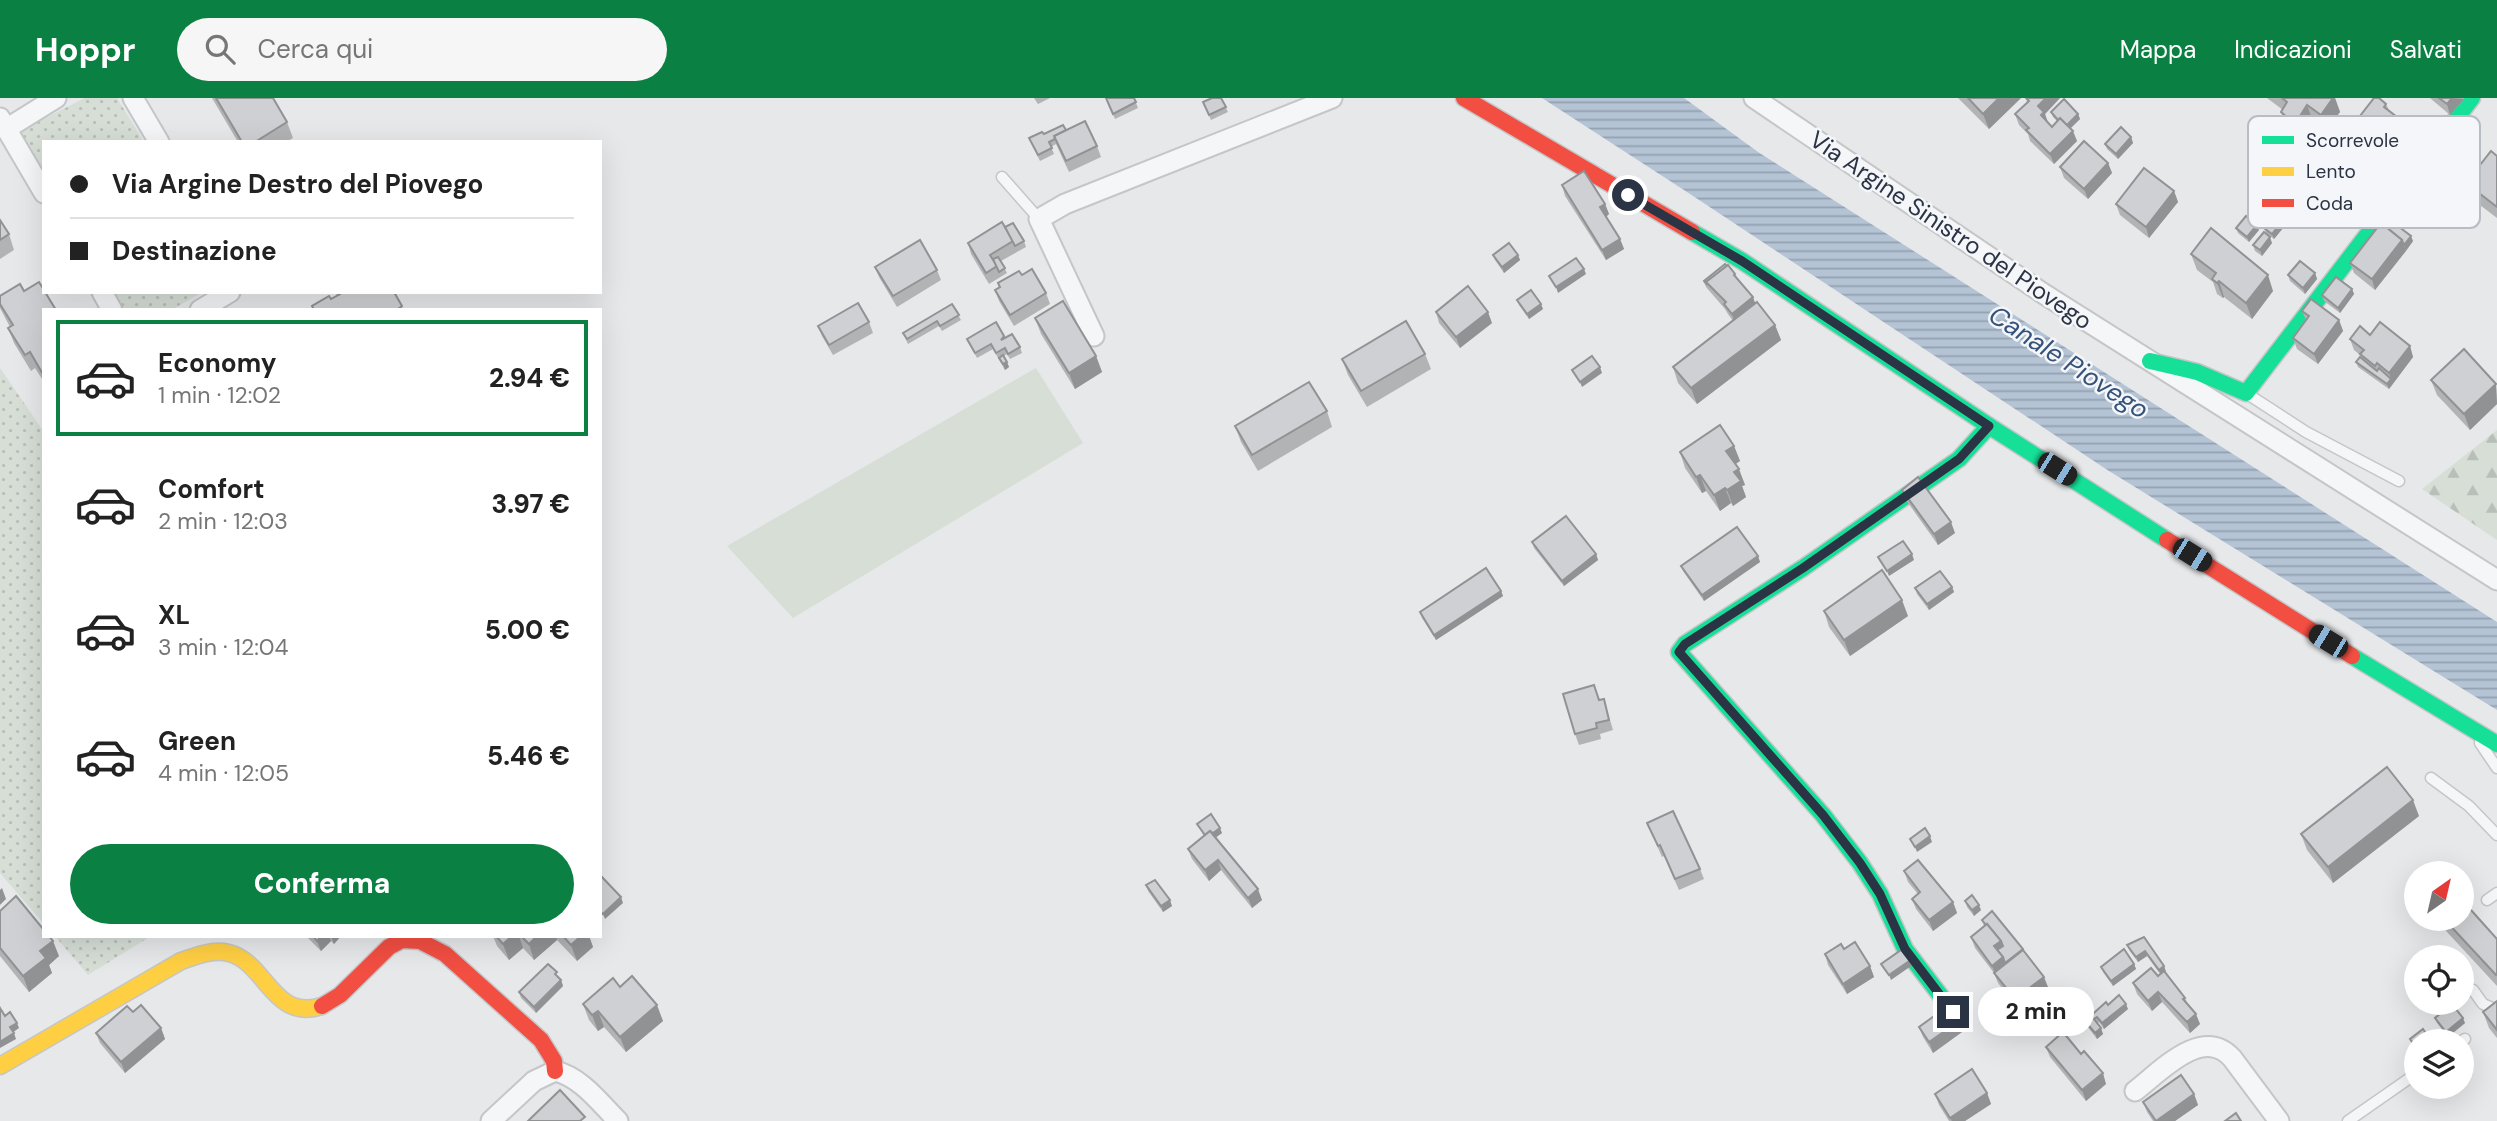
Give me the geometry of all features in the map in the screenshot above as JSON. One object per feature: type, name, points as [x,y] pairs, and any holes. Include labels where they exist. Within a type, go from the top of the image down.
[{"type":"street","points":[[42,190],[3,123],[56,98]]},
{"type":"street","points":[[133,98],[158,140]]},
{"type":"street","points":[[1094,336],[1039,219],[1065,204],[1332,98]]},
{"type":"street","points":[[1464,98],[1742,261],[1989,426],[2304,627],[2497,744]]},
{"type":"street","name":"Via Argine Sinistro del Piovego","points":[[1754,98],[2044,294],[2497,580]]},
{"type":"street","points":[[2458,116],[2472,98]]},
{"type":"street","points":[[2246,393],[2372,228]]},
{"type":"street","points":[[203,308],[227,294]]},
{"type":"street","name":"Via Argine Sinistro del Piovego","points":[[2150,360],[2197,372],[2246,393]]},
{"type":"street","points":[[1953,1012],[1905,949],[1880,894],[1860,863],[1823,815],[1679,652],[1685,644],[1803,568],[1959,459],[1989,426]]},
{"type":"street","points":[[0,1066],[181,961],[207,951],[225,951],[242,958],[287,1003],[297,1008],[310,1009],[332,1003],[387,948],[415,939],[445,954],[541,1040],[554,1061],[555,1072]]},
{"type":"street","points":[[2135,1091],[2194,1047],[2216,1046],[2225,1050],[2232,1058],[2279,1121]]},
{"type":"street","points":[[491,1121],[534,1081],[555,1072],[569,1076],[582,1085],[618,1121]]},
{"type":"lane","points":[[1002,177],[1039,219]]},
{"type":"lane","name":"Via Argine Sinistro del Piovego","points":[[2246,393],[2305,432],[2399,481]]},
{"type":"lane","points":[[2468,725],[2497,768]]},
{"type":"lane","points":[[2431,778],[2469,806],[2497,835]]},
{"type":"lane","points":[[2487,900],[2497,893]]},
{"type":"lane","points":[[2474,991],[2483,1004],[2497,1010]]},
{"type":"lane","points":[[2348,1121],[2404,1082]]},
{"type":"green space","points":[[85,98],[117,98],[143,140],[42,140],[42,170],[19,131]]},
{"type":"green space","points":[[115,294],[199,294],[175,308],[123,308]]},
{"type":"green space","points":[[0,368],[42,429],[42,922],[0,873]]},
{"type":"green space","points":[[1036,368],[1083,443],[793,618],[727,546]]},
{"type":"green space","points":[[2497,430],[2497,540],[2422,489]]},
{"type":"green space","points":[[57,938],[148,938],[88,975]]},
{"type":"water","name":"Canale Piovego","points":[[1542,98],[1684,98],[1758,152],[2497,622],[2497,710],[2109,471]]},
{"type":"building","points":[[216,98],[273,98],[287,122],[258,140],[241,140]]},
{"type":"building","points":[[1106,98],[1134,98],[1136,102],[1113,114]]},
{"type":"building","points":[[1221,98],[1226,107],[1209,115],[1203,102]]},
{"type":"building","points":[[1968,98],[1999,98],[1983,114]]},
{"type":"building","points":[[2026,98],[2046,98],[2038,106],[2044,112],[2041,115],[2052,127],[2060,118],[2073,131],[2050,154],[2026,130],[2029,128],[2015,114],[2029,101]]},
{"type":"building","points":[[2282,98],[2333,98],[2321,115],[2307,105],[2300,116],[2286,116],[2281,112],[2287,102]]},
{"type":"building","points":[[2374,98],[2379,98],[2386,104],[2384,107],[2396,116],[2360,116]]},
{"type":"building","points":[[2439,98],[2452,98],[2447,104]]},
{"type":"building","points":[[2064,99],[2078,114],[2067,125],[2051,112]]},
{"type":"building","points":[[1085,121],[1097,146],[1066,161],[1054,136]]},
{"type":"building","points":[[1063,125],[1066,130],[1049,142],[1052,148],[1038,155],[1029,138]]},
{"type":"building","points":[[2121,127],[2131,137],[2116,154],[2105,144]]},
{"type":"building","points":[[2084,141],[2108,163],[2084,189],[2060,167]]},
{"type":"building","points":[[2491,151],[2497,156],[2497,207],[2480,194],[2480,165]]},
{"type":"building","points":[[2144,168],[2174,191],[2146,227],[2116,204]]},
{"type":"building","points":[[1584,171],[1605,204],[1600,207],[1620,239],[1602,250],[1562,185]]},
{"type":"building","points":[[2246,216],[2248,228],[2254,228],[2247,237],[2236,228]]},
{"type":"building","points":[[0,220],[9,234],[0,240]]},
{"type":"building","points":[[1002,222],[1013,241],[990,255],[997,266],[986,273],[968,243]]},
{"type":"building","points":[[1013,223],[1024,241],[1015,246],[1005,227]]},
{"type":"building","points":[[2211,228],[2268,275],[2246,303],[2219,281],[2217,283],[2212,279],[2216,273],[2191,254]]},
{"type":"building","points":[[2264,228],[2277,228],[2272,234]]},
{"type":"building","points":[[2377,228],[2387,228],[2402,240],[2372,279],[2350,263]]},
{"type":"building","points":[[2387,228],[2400,228],[2411,236],[2404,245]]},
{"type":"building","points":[[2264,232],[2270,237],[2260,250],[2253,245]]},
{"type":"building","points":[[920,240],[937,270],[893,296],[875,267]]},
{"type":"building","points":[[1509,243],[1518,255],[1502,267],[1493,255]]},
{"type":"building","points":[[998,257],[1005,268],[999,272],[993,259]]},
{"type":"building","points":[[1576,258],[1584,269],[1556,287],[1549,276]]},
{"type":"building","points":[[2300,261],[2315,273],[2303,288],[2288,275]]},
{"type":"building","points":[[1725,264],[1727,266],[1706,282],[1707,285],[1704,281]]},
{"type":"building","points":[[1728,265],[1753,297],[1732,314],[1724,304],[1726,302],[1706,282]]},
{"type":"building","points":[[1032,269],[1046,293],[1010,315],[995,290],[1000,287],[998,283],[1019,271],[1022,275]]},
{"type":"building","points":[[2336,277],[2352,289],[2338,308],[2322,295]]},
{"type":"building","points":[[39,282],[42,294],[46,294],[55,308],[42,308],[42,373],[30,352],[25,355],[8,328],[13,325],[0,304],[0,296],[20,284],[24,291]]},
{"type":"building","points":[[1468,286],[1488,312],[1456,337],[1436,312]]},
{"type":"building","points":[[1531,290],[1541,304],[1527,314],[1517,300]]},
{"type":"building","points":[[340,294],[395,294],[402,306],[312,306],[329,296],[331,299]]},
{"type":"building","points":[[2311,299],[2339,320],[2314,354],[2293,338],[2309,316],[2302,311]]},
{"type":"building","points":[[1063,301],[1096,356],[1069,373],[1035,318]]},
{"type":"building","points":[[1757,302],[1775,325],[1691,388],[1673,367]]},
{"type":"building","points":[[858,303],[869,322],[829,345],[818,326]]},
{"type":"building","points":[[952,304],[959,315],[940,326],[937,321],[907,339],[903,333]]},
{"type":"building","points":[[1406,321],[1425,354],[1361,391],[1342,359]]},
{"type":"building","points":[[996,322],[1004,336],[1001,340],[1012,334],[1020,347],[1008,354],[1005,348],[996,353],[991,344],[975,353],[967,339]]},
{"type":"building","points":[[2380,322],[2410,346],[2389,373],[2360,354],[2364,350],[2350,339],[2360,326],[2370,335]]},
{"type":"building","points":[[2464,349],[2496,384],[2464,414],[2431,380]]},
{"type":"building","points":[[1003,355],[1007,362],[1003,364],[999,358]]},
{"type":"building","points":[[1592,356],[1600,367],[1580,382],[1572,370]]},
{"type":"building","points":[[2360,357],[2391,379],[2387,384],[2356,362]]},
{"type":"building","points":[[1309,382],[1327,411],[1252,455],[1235,426]]},
{"type":"building","points":[[1720,425],[1734,446],[1726,451],[1739,469],[1734,472],[1741,481],[1714,495],[1700,475],[1696,477],[1680,452]]},
{"type":"building","points":[[1918,477],[1951,522],[1934,534],[1902,490]]},
{"type":"building","points":[[1566,516],[1596,554],[1562,581],[1532,542]]},
{"type":"building","points":[[1737,527],[1758,556],[1702,595],[1681,566]]},
{"type":"building","points":[[1903,541],[1912,554],[1887,571],[1878,557]]},
{"type":"building","points":[[1486,568],[1501,591],[1434,635],[1420,612]]},
{"type":"building","points":[[1882,570],[1902,600],[1844,640],[1824,611]]},
{"type":"building","points":[[1940,571],[1952,587],[1927,604],[1915,588]]},
{"type":"building","points":[[1594,685],[1599,700],[1604,699],[1609,720],[1596,723],[1597,728],[1575,734],[1563,694]]},
{"type":"building","points":[[2387,767],[2413,800],[2328,867],[2301,834]]},
{"type":"building","points":[[1673,811],[1700,869],[1675,879],[1647,823]]},
{"type":"building","points":[[1211,814],[1220,828],[1205,835],[1197,824]]},
{"type":"building","points":[[1925,828],[1930,836],[1915,847],[1910,839]]},
{"type":"building","points":[[1210,831],[1258,889],[1248,898],[1218,860],[1205,870],[1188,849]]},
{"type":"building","points":[[1918,860],[1953,902],[1929,920],[1912,899],[1920,892],[1904,871]]},
{"type":"building","points":[[602,877],[621,897],[602,913]]},
{"type":"building","points":[[1155,880],[1170,900],[1161,906],[1146,885]]},
{"type":"building","points":[[1972,895],[1979,905],[1972,910],[1965,901]]},
{"type":"building","points":[[16,896],[42,928],[42,938],[51,938],[53,941],[40,951],[46,958],[23,976],[0,948],[0,911]]},
{"type":"building","points":[[1992,911],[2023,949],[2005,963],[1997,950],[2003,946],[2001,941],[1982,920]]},
{"type":"building","points":[[2474,913],[2497,939],[2496,975],[2474,951],[2474,945],[2468,945],[2455,931],[2474,931]]},
{"type":"building","points":[[1987,924],[2001,941],[1994,946],[2003,957],[1992,966],[1971,937]]},
{"type":"building","points":[[2144,937],[2164,966],[2159,970],[2145,951],[2136,957],[2127,945]]},
{"type":"building","points":[[498,938],[510,938],[503,944]]},
{"type":"building","points":[[523,938],[535,938],[529,944]]},
{"type":"building","points":[[565,938],[579,938],[571,945]]},
{"type":"building","points":[[1855,942],[1870,966],[1843,984],[1825,954],[1841,944],[1844,949]]},
{"type":"building","points":[[1904,948],[1912,959],[1889,975],[1881,964]]},
{"type":"building","points":[[2124,949],[2134,964],[2111,981],[2101,967]]},
{"type":"building","points":[[2023,950],[2044,977],[2015,999],[1994,973]]},
{"type":"building","points":[[548,964],[561,980],[534,1007],[519,992]]},
{"type":"building","points":[[2151,968],[2158,976],[2164,971],[2196,1014],[2187,1022],[2158,992],[2148,1001],[2133,983]]},
{"type":"building","points":[[632,976],[657,1005],[620,1037],[598,1011],[592,1015],[583,1004],[613,978],[620,987]]},
{"type":"building","points":[[2119,995],[2126,1004],[2102,1023],[2097,1017],[2094,1019],[2101,1028],[2095,1033],[2085,1021],[2106,1002],[2108,1005]]},
{"type":"building","points":[[2497,1001],[2497,1030],[2483,1012]]},
{"type":"building","points":[[141,1005],[161,1028],[121,1062],[96,1033],[127,1006],[133,1012]]},
{"type":"building","points":[[1948,1006],[1959,1021],[1929,1042],[1919,1027]]},
{"type":"building","points":[[0,1008],[5,1016],[10,1012],[17,1023],[10,1027],[14,1033],[0,1042]]},
{"type":"building","points":[[2439,1015],[2461,1015],[2463,1018],[2450,1029],[2444,1029],[2435,1018]]},
{"type":"building","points":[[2063,1032],[2081,1054],[2084,1051],[2103,1073],[2082,1090],[2046,1047]]},
{"type":"building","points":[[1972,1069],[1987,1093],[1950,1118],[1935,1094]]},
{"type":"building","points":[[2181,1075],[2194,1094],[2156,1121],[2143,1102]]},
{"type":"building","points":[[560,1090],[585,1117],[580,1121],[528,1121]]},
{"type":"building","points":[[2236,1113],[2241,1121],[2225,1121]]},
{"type":"traffic: fast","points":[[2458,116],[2472,98]]},
{"type":"traffic: fast","points":[[2150,361],[2197,372],[2246,393],[2372,228]]},
{"type":"traffic: fast","points":[[1692,232],[1742,261],[1989,426],[2167,540]]},
{"type":"traffic: fast","points":[[1953,1012],[1905,949],[1880,894],[1860,863],[1823,815],[1679,652],[1685,644],[1803,568],[1959,459],[1989,426]]},
{"type":"traffic: fast","points":[[2352,656],[2497,744]]},
{"type":"traffic: slow","points":[[0,1066],[181,961],[210,952],[229,953],[242,959],[281,999],[292,1006],[305,1009],[322,1006]]},
{"type":"traffic: jam","points":[[1464,98],[1692,232]]},
{"type":"traffic: jam","points":[[2167,540],[2352,656]]},
{"type":"traffic: jam","points":[[322,1006],[340,995],[389,947],[402,940],[420,941],[445,954],[541,1040],[554,1061],[555,1071]]},
{"type":"route","points":[[1628,195],[1742,261],[1989,426],[1959,459],[1803,568],[1685,644],[1679,652],[1823,815],[1860,863],[1880,894],[1905,949],[1953,1012]]}]
